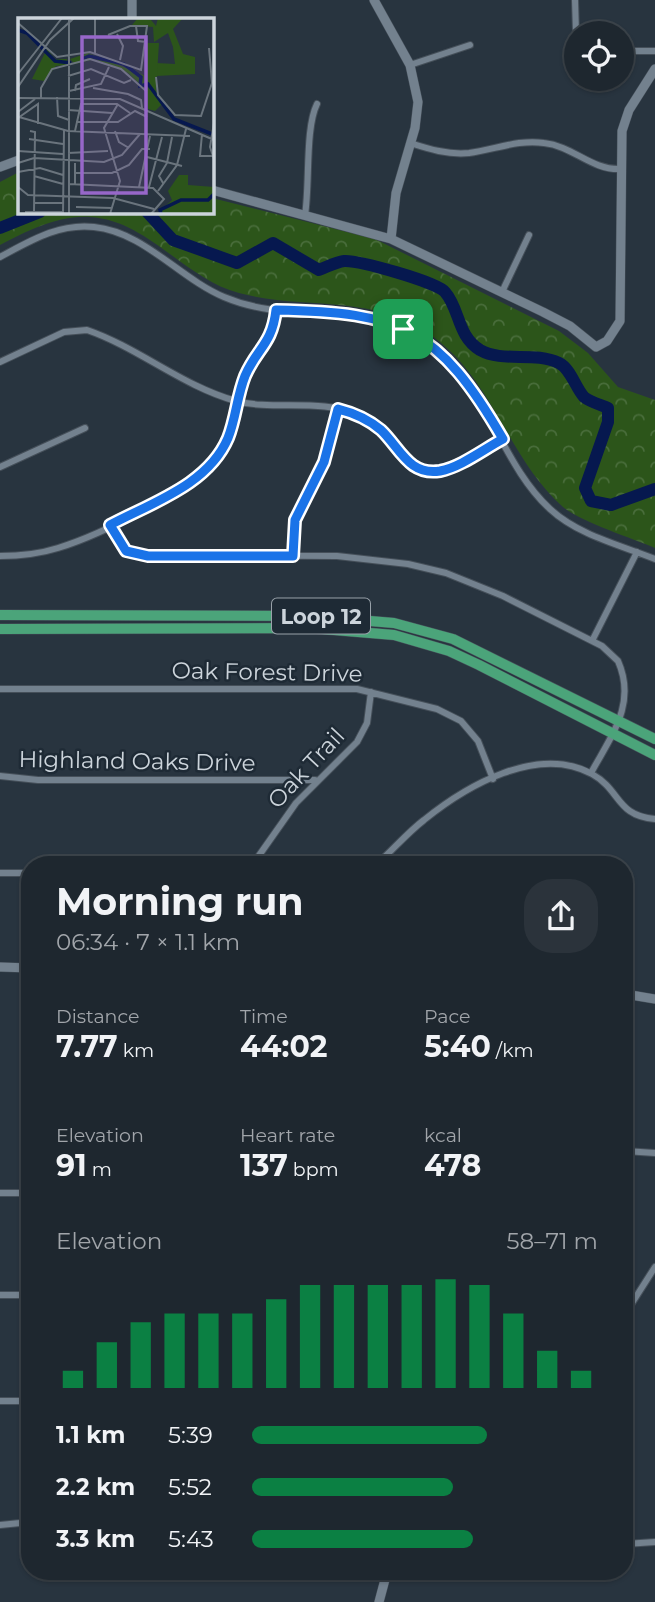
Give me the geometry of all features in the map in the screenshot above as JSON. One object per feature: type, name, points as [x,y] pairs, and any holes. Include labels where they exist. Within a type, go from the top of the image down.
[{"type":"main road","name":"Loop 12","points":[[0,615],[310,616],[394,623],[453,639],[655,739]]},
{"type":"main road","points":[[310,616],[310,628]]},
{"type":"main road","name":"Loop 12","points":[[0,629],[310,628],[364,630],[420,640],[479,665],[655,755]]},
{"type":"street","points":[[132,0],[132,18]]},
{"type":"street","points":[[374,0],[410,65],[418,102],[396,192],[391,239]]},
{"type":"street","points":[[575,0],[576,21]]},
{"type":"street","points":[[410,65],[470,45]]},
{"type":"street","points":[[634,51],[655,51]]},
{"type":"street","points":[[214,191],[391,239],[570,326],[596,347],[607,341],[620,320],[622,131],[629,110],[655,69]]},
{"type":"street","points":[[305,215],[310,178],[310,116],[317,104]]},
{"type":"street","points":[[410,143],[449,153],[480,151],[524,142],[547,143],[563,148],[602,169],[620,169]]},
{"type":"street","points":[[0,167],[18,160]]},
{"type":"street","points":[[0,257],[56,230],[81,226],[105,228],[134,240],[208,290],[242,303],[276,310],[354,313],[411,333],[446,358],[465,378],[525,479],[551,510],[570,524],[655,559]]},
{"type":"street","points":[[502,292],[529,235]]},
{"type":"street","points":[[0,556],[55,549],[110,525],[204,472],[223,449],[246,374],[271,336],[276,310]]},
{"type":"street","points":[[0,362],[64,332],[87,330],[192,384],[239,401],[271,407],[338,409],[369,421],[410,464],[429,471],[451,467],[503,439]]},
{"type":"street","points":[[293,556],[295,520],[324,462],[338,409]]},
{"type":"street","points":[[0,467],[85,428]]},
{"type":"street","points":[[110,525],[120,544],[136,555],[363,558],[446,573],[503,596],[592,641],[611,652],[623,671],[626,696],[620,720],[591,773]]},
{"type":"street","points":[[592,641],[637,552]]},
{"type":"street","name":"Oak Forest Drive","points":[[0,689],[334,687],[371,692],[437,709],[461,721],[478,741],[493,779]]},
{"type":"street","name":"Oak Trail","points":[[258,856],[315,780],[364,732],[371,692]]},
{"type":"street","points":[[386,856],[425,819],[454,798],[493,779],[549,763],[591,773],[601,780],[626,811],[655,820]]},
{"type":"street","name":"Highland Oaks Drive","points":[[0,776],[38,780],[315,780]]},
{"type":"street","points":[[0,873],[21,873]]},
{"type":"street","points":[[0,967],[21,968]]},
{"type":"street","points":[[633,995],[655,999]]},
{"type":"street","points":[[633,1152],[655,1153]]},
{"type":"street","points":[[0,1193],[21,1193]]},
{"type":"street","points":[[633,1301],[655,1267]]},
{"type":"street","points":[[0,1295],[21,1295]]},
{"type":"street","points":[[0,1401],[21,1401]]},
{"type":"street","points":[[0,1525],[21,1523]]},
{"type":"street","points":[[633,1543],[655,1542]]},
{"type":"street","points":[[379,1602],[385,1580]]},
{"type":"green space","points":[[18,173],[18,214],[214,214],[214,199],[375,239],[559,331],[588,353],[618,387],[655,400],[655,548],[594,524],[563,507],[544,488],[528,466],[470,374],[453,354],[432,336],[409,322],[362,308],[239,293],[201,276],[130,228],[90,217],[55,221],[0,245],[0,182]]},
{"type":"waterway","points":[[0,228],[35,214]]},
{"type":"waterway","points":[[149,214],[173,240],[237,263],[273,243],[319,270],[344,261],[352,262],[397,272],[439,288],[450,299],[467,337],[480,350],[499,356],[539,358],[559,363],[567,369],[584,397],[608,408],[608,422],[585,488],[591,501],[611,505],[655,489]]},
{"type":"route","points":[[276,310],[354,313],[403,329],[432,346],[465,378],[503,439],[451,467],[441,471],[429,471],[410,464],[369,421],[338,409],[324,462],[295,520],[293,556],[148,556],[126,551],[120,544],[110,525],[190,483],[204,472],[223,449],[235,419],[246,374],[271,336],[276,310]]}]
